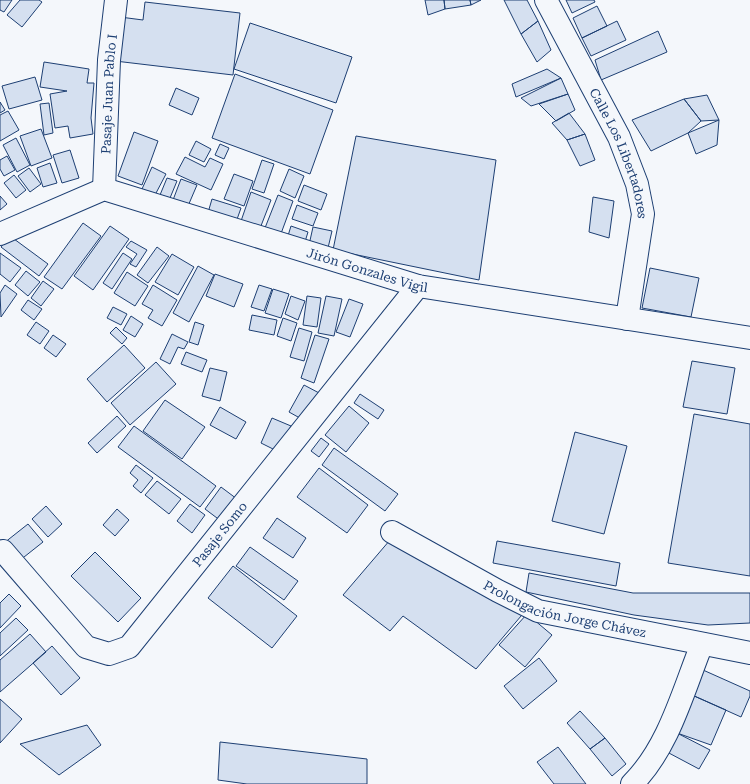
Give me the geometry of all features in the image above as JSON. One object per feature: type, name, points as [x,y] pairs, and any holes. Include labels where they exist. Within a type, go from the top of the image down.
[{"type":"street","name":"Pasaje Juan Pablo I","points":[[104,189],[109,60],[116,0]]},
{"type":"street","name":"Calle Los Libertadores","points":[[546,0],[619,137],[637,184],[644,214],[627,319]]},
{"type":"street","points":[[0,234],[104,189]]},
{"type":"street","name":"Jirón Gonzales Vigil","points":[[104,189],[418,286],[750,338]]},
{"type":"street","name":"Pasaje Somo","points":[[3,551],[86,647],[109,654],[129,647],[418,286]]},
{"type":"street","name":"Prolongación Jorge Chávez","points":[[392,532],[498,591],[538,611],[750,654]]},
{"type":"street","points":[[632,784],[642,774],[667,733],[702,644]]},
{"type":"building","points":[[0,0],[12,0],[4,12],[0,10]]},
{"type":"building","points":[[20,0],[39,0],[42,2],[22,27],[7,15]]},
{"type":"building","points":[[425,0],[444,0],[445,9],[428,15]]},
{"type":"building","points":[[444,0],[470,0],[471,5],[445,9]]},
{"type":"building","points":[[470,0],[481,0],[471,5]]},
{"type":"building","points":[[504,0],[527,0],[538,21],[521,34]]},
{"type":"building","points":[[566,0],[594,0],[595,2],[572,13]]},
{"type":"building","points":[[145,2],[240,13],[233,75],[115,61],[120,17],[143,20]]},
{"type":"building","points":[[597,6],[607,26],[582,38],[573,18]]},
{"type":"building","points":[[538,21],[551,50],[537,62],[521,34]]},
{"type":"building","points":[[617,21],[626,40],[591,56],[582,38]]},
{"type":"building","points":[[250,23],[352,57],[336,103],[234,69]]},
{"type":"building","points":[[658,31],[667,52],[601,80],[595,60]]},
{"type":"building","points":[[44,62],[89,69],[87,83],[94,83],[91,118],[93,134],[70,138],[68,126],[55,128],[50,94],[67,91],[40,87]]},
{"type":"building","points":[[547,69],[561,78],[516,97],[512,84]]},
{"type":"building","points":[[235,74],[333,110],[310,174],[212,138]]},
{"type":"building","points":[[35,77],[42,100],[9,109],[2,86]]},
{"type":"building","points":[[561,78],[568,94],[531,106],[521,98]]},
{"type":"building","points":[[176,88],[199,98],[192,115],[169,105]]},
{"type":"building","points":[[568,94],[575,110],[556,121],[539,104]]},
{"type":"building","points":[[707,95],[719,120],[701,121],[684,99]]},
{"type":"building","points":[[684,99],[701,121],[688,133],[651,151],[632,120]]},
{"type":"building","points":[[0,102],[5,110],[0,113]]},
{"type":"building","points":[[49,103],[53,133],[44,135],[40,104]]},
{"type":"building","points":[[8,111],[19,130],[0,141],[0,115]]},
{"type":"building","points":[[569,113],[585,134],[567,140],[552,123]]},
{"type":"building","points":[[719,120],[717,145],[696,154],[688,133]]},
{"type":"building","points":[[41,129],[52,158],[31,166],[20,136]]},
{"type":"building","points":[[134,132],[158,141],[142,185],[118,176]]},
{"type":"building","points":[[585,134],[595,160],[580,166],[567,140]]},
{"type":"building","points":[[356,136],[496,160],[479,280],[333,250]]},
{"type":"building","points":[[16,138],[30,165],[17,172],[3,145]]},
{"type":"building","points":[[196,141],[211,149],[204,162],[189,155]]},
{"type":"building","points":[[220,144],[229,148],[224,159],[215,155]]},
{"type":"building","points":[[70,150],[79,178],[62,183],[53,155]]},
{"type":"building","points":[[7,156],[15,170],[4,176],[0,169],[0,160]]},
{"type":"building","points":[[185,157],[205,167],[210,158],[223,164],[211,190],[176,174]]},
{"type":"building","points":[[262,160],[274,164],[264,193],[252,189]]},
{"type":"building","points":[[50,163],[57,183],[43,187],[37,168]]},
{"type":"building","points":[[152,167],[166,174],[155,195],[142,189]]},
{"type":"building","points":[[29,168],[41,184],[30,192],[18,176]]},
{"type":"building","points":[[289,169],[304,176],[295,198],[280,191]]},
{"type":"building","points":[[234,174],[253,181],[244,206],[224,199]]},
{"type":"building","points":[[14,175],[26,190],[16,198],[4,183]]},
{"type":"building","points":[[167,178],[177,181],[170,198],[160,195]]},
{"type":"building","points":[[181,179],[197,185],[188,206],[173,200]]},
{"type":"building","points":[[304,185],[327,194],[321,210],[298,201]]},
{"type":"building","points":[[251,192],[271,200],[259,231],[240,224]]},
{"type":"building","points":[[278,195],[293,201],[279,239],[263,233]]},
{"type":"building","points":[[0,196],[7,204],[0,210]]},
{"type":"building","points":[[593,197],[614,201],[609,238],[589,232]]},
{"type":"building","points":[[212,199],[241,208],[235,225],[207,216]]},
{"type":"building","points":[[297,205],[318,213],[313,226],[292,219]]},
{"type":"building","points":[[83,223],[101,236],[62,289],[44,277]]},
{"type":"building","points":[[110,226],[129,239],[93,290],[74,276]]},
{"type":"building","points":[[291,226],[308,232],[304,245],[287,239]]},
{"type":"building","points":[[313,227],[332,231],[328,248],[309,245]]},
{"type":"building","points":[[10,236],[48,264],[39,276],[1,247]]},
{"type":"building","points":[[131,241],[147,250],[136,267],[130,264],[137,254],[126,247]]},
{"type":"building","points":[[157,247],[169,256],[148,283],[137,275]]},
{"type":"building","points":[[0,253],[21,268],[10,282],[0,274]]},
{"type":"building","points":[[123,253],[132,259],[112,289],[103,283]]},
{"type":"building","points":[[172,254],[194,267],[178,295],[155,282]]},
{"type":"building","points":[[198,266],[214,275],[189,322],[173,313]]},
{"type":"building","points":[[650,268],[699,278],[691,317],[642,308]]},
{"type":"building","points":[[26,271],[40,282],[28,296],[15,285]]},
{"type":"building","points":[[127,272],[148,286],[135,306],[114,293]]},
{"type":"building","points":[[215,274],[243,284],[234,307],[206,296]]},
{"type":"building","points":[[43,281],[54,289],[41,306],[31,298]]},
{"type":"building","points":[[5,285],[17,294],[1,317],[0,293]]},
{"type":"building","points":[[153,285],[177,300],[162,326],[148,318],[153,310],[142,304]]},
{"type":"building","points":[[259,285],[272,289],[264,311],[251,307]]},
{"type":"building","points":[[273,289],[289,294],[281,318],[265,313]]},
{"type":"building","points":[[291,296],[305,301],[298,320],[285,314]]},
{"type":"building","points":[[307,296],[321,298],[317,327],[303,325]]},
{"type":"building","points":[[326,296],[342,299],[334,336],[318,333]]},
{"type":"building","points":[[349,299],[363,304],[350,337],[336,332]]},
{"type":"building","points":[[28,300],[42,309],[34,320],[21,310]]},
{"type":"building","points":[[113,307],[127,314],[121,325],[107,318]]},
{"type":"building","points":[[252,315],[277,320],[274,335],[249,330]]},
{"type":"building","points":[[131,316],[143,324],[135,337],[123,330]]},
{"type":"building","points":[[283,318],[297,323],[291,341],[277,336]]},
{"type":"building","points":[[36,322],[49,331],[40,344],[27,335]]},
{"type":"building","points":[[195,322],[204,325],[198,345],[189,342]]},
{"type":"building","points":[[116,327],[127,338],[122,344],[110,333]]},
{"type":"building","points":[[299,328],[312,332],[304,361],[290,357]]},
{"type":"building","points":[[172,334],[188,342],[184,349],[178,347],[170,364],[160,359]]},
{"type":"building","points":[[53,335],[66,344],[56,357],[44,348]]},
{"type":"building","points":[[315,335],[329,339],[314,383],[301,378]]},
{"type":"building","points":[[124,345],[145,368],[107,402],[87,379]]},
{"type":"building","points":[[186,352],[207,360],[202,372],[181,364]]},
{"type":"building","points":[[692,361],[735,368],[727,414],[683,407]]},
{"type":"building","points":[[156,362],[176,384],[130,425],[111,403]]},
{"type":"building","points":[[210,368],[227,372],[220,401],[202,396]]},
{"type":"building","points":[[304,385],[321,394],[307,422],[289,412]]},
{"type":"building","points":[[360,394],[384,410],[378,419],[354,403]]},
{"type":"building","points":[[165,400],[205,427],[182,459],[143,431]]},
{"type":"building","points":[[349,406],[369,423],[346,452],[325,435]]},
{"type":"building","points":[[220,407],[246,422],[236,439],[210,425]]},
{"type":"building","points":[[694,414],[750,424],[750,576],[668,563]]},
{"type":"building","points":[[117,416],[126,426],[97,453],[88,443]]},
{"type":"building","points":[[272,418],[291,426],[279,452],[261,443]]},
{"type":"building","points":[[134,426],[216,486],[200,507],[118,447]]},
{"type":"building","points":[[575,432],[627,446],[604,534],[552,521]]},
{"type":"building","points":[[321,438],[329,444],[319,457],[311,451]]},
{"type":"building","points":[[334,448],[398,494],[385,511],[322,465]]},
{"type":"building","points":[[136,465],[153,478],[141,493],[133,486],[138,480],[130,473]]},
{"type":"building","points":[[319,468],[368,505],[347,533],[297,497]]},
{"type":"building","points":[[157,481],[181,499],[169,514],[145,495]]},
{"type":"building","points":[[221,487],[241,502],[225,524],[205,509]]},
{"type":"building","points":[[190,504],[205,515],[192,533],[177,521]]},
{"type":"building","points":[[46,506],[62,524],[48,537],[32,519]]},
{"type":"building","points":[[117,509],[129,520],[115,536],[103,525]]},
{"type":"building","points":[[277,518],[306,538],[293,558],[263,538]]},
{"type":"building","points":[[28,524],[43,542],[19,561],[4,543]]},
{"type":"building","points":[[390,540],[527,609],[476,669],[403,616],[390,631],[343,595]]},
{"type":"building","points":[[497,541],[620,563],[616,586],[493,563]]},
{"type":"building","points":[[250,547],[298,581],[284,600],[236,566]]},
{"type":"building","points":[[95,552],[141,598],[118,622],[71,576]]},
{"type":"building","points":[[233,566],[297,616],[272,648],[208,598]]},
{"type":"building","points":[[529,573],[633,593],[750,593],[750,623],[708,625],[634,615],[526,592]]},
{"type":"building","points":[[9,594],[21,606],[0,628],[0,603]]},
{"type":"building","points":[[527,614],[552,635],[525,667],[499,645]]},
{"type":"building","points":[[16,618],[28,630],[0,656],[0,633]]},
{"type":"building","points":[[30,634],[46,652],[0,692],[0,660]]},
{"type":"building","points":[[52,646],[80,678],[61,695],[33,663]]},
{"type":"building","points":[[539,658],[557,681],[523,709],[504,686]]},
{"type":"building","points":[[703,670],[750,691],[750,696],[741,717],[692,695]]},
{"type":"building","points":[[692,695],[726,710],[711,745],[677,733]]},
{"type":"building","points":[[0,699],[22,719],[0,743]]},
{"type":"building","points":[[580,711],[605,738],[590,749],[567,723]]},
{"type":"building","points":[[87,725],[101,745],[59,775],[20,744]]},
{"type":"building","points":[[677,733],[710,750],[699,769],[667,752]]},
{"type":"building","points":[[605,738],[626,764],[612,776],[590,749]]},
{"type":"building","points":[[220,742],[367,759],[367,784],[247,784],[218,780]]},
{"type":"building","points":[[558,747],[586,784],[554,784],[537,762]]}]
